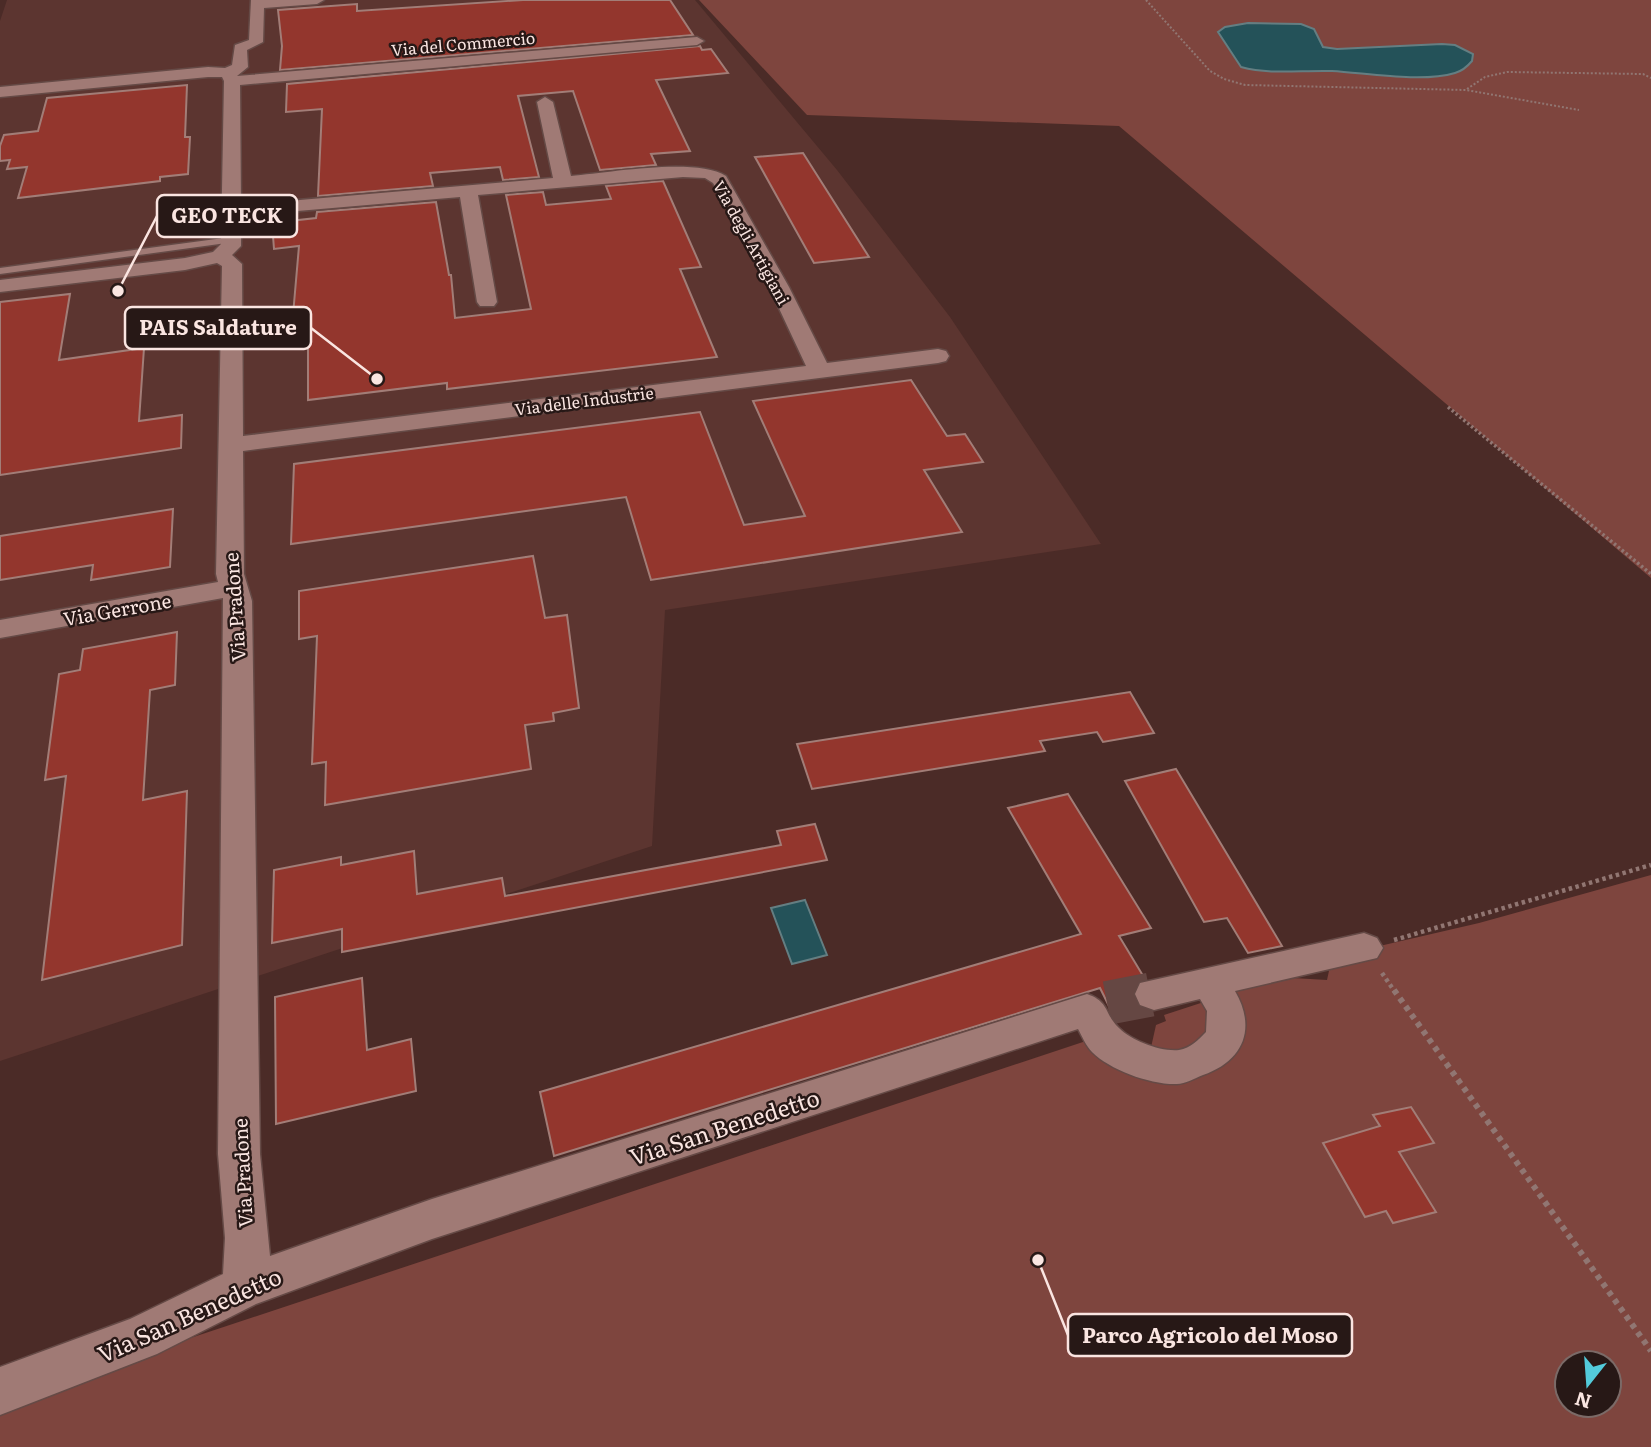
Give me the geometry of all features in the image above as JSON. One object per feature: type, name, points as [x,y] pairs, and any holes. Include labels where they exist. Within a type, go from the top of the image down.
[{"type":"street","points":[[258,2],[317,0]]},
{"type":"street","name":"Via Pradone","points":[[244,1287],[247,1272],[239,1154],[237,601],[230,574],[232,264],[228,236],[229,77],[240,67],[240,48],[256,43],[258,2]]},
{"type":"street","name":"Via del Commercio","points":[[0,92],[195,73],[229,77],[697,41]]},
{"type":"street","points":[[545,102],[563,182]]},
{"type":"street","name":"Via degli Artigiani","points":[[0,286],[24,276],[185,264],[228,236],[468,190],[683,172],[709,173],[717,176],[779,288],[820,371]]},
{"type":"street","points":[[468,190],[487,302]]},
{"type":"street","name":"Via delle Industrie","points":[[230,445],[939,356]]},
{"type":"street","name":"Via Gerrone","points":[[0,629],[234,588]]},
{"type":"street","points":[[1154,994],[1364,948]]},
{"type":"street","name":"Via San Benedetto","points":[[0,1391],[140,1338],[244,1287],[432,1219],[1097,1007],[1105,1040],[1136,1060],[1178,1067],[1207,1057],[1225,1038],[1226,1010],[1210,982]]},
{"type":"lane","points":[[0,271],[24,276]]},
{"type":"path","points":[[1146,0],[1210,71],[1245,85],[1466,90],[1579,110]]},
{"type":"path","points":[[1466,90],[1485,77],[1507,72],[1643,74],[1651,78]]},
{"type":"path","points":[[1448,407],[1651,574]]},
{"type":"path","points":[[1651,865],[1364,948],[1651,1351]]},
{"type":"shaded area","points":[[7,0],[695,0],[837,170],[950,317],[1101,544],[665,610],[652,846],[0,1061],[0,21]]},
{"type":"shaded area","points":[[699,0],[1651,0],[1651,578],[1119,126],[807,115]]},
{"type":"shaded area","points":[[1651,875],[1651,1447],[0,1447],[0,1406],[94,1370],[1107,1034],[1150,1052],[1156,1025],[1166,1021],[1164,1015],[1259,984],[1293,978],[1327,980],[1332,957],[1479,923]]},
{"type":"water","points":[[1248,23],[1301,24],[1314,29],[1323,47],[1337,49],[1455,45],[1473,54],[1472,61],[1458,72],[1426,77],[1252,69],[1241,67],[1218,32],[1225,27]]},
{"type":"water","points":[[805,900],[827,955],[792,964],[771,908]]},
{"type":"building","points":[[523,0],[670,0],[693,35],[280,70],[282,46],[278,10],[357,4],[357,11]]},
{"type":"building","points":[[700,46],[702,50],[711,49],[728,73],[656,80],[690,151],[651,154],[656,165],[600,170],[573,91],[518,96],[539,177],[503,180],[500,167],[430,173],[433,186],[318,196],[322,109],[286,112],[287,84]]},
{"type":"building","points":[[187,85],[185,137],[190,137],[188,174],[160,177],[160,181],[18,198],[27,167],[7,169],[10,160],[0,161],[0,146],[4,135],[38,131],[47,98]]},
{"type":"building","points":[[803,153],[869,257],[814,263],[755,157]]},
{"type":"building","points":[[663,181],[701,267],[680,269],[717,357],[447,389],[447,383],[308,400],[308,313],[293,315],[299,246],[274,249],[272,223],[316,218],[317,212],[436,202],[451,275],[455,318],[531,309],[506,195],[543,192],[546,205],[611,199],[606,186]]},
{"type":"building","points":[[70,294],[59,360],[144,348],[139,421],[182,415],[181,448],[0,475],[0,302]]},
{"type":"building","points":[[911,380],[947,436],[965,434],[983,462],[924,470],[962,532],[651,580],[626,497],[291,544],[294,464],[700,412],[744,525],[805,516],[753,401]]},
{"type":"building","points":[[173,509],[170,567],[91,580],[93,565],[0,580],[0,536]]},
{"type":"building","points":[[533,556],[545,618],[567,615],[579,708],[553,713],[554,721],[525,725],[531,769],[325,805],[326,762],[312,764],[317,636],[299,639],[299,591]]},
{"type":"building","points":[[177,632],[175,685],[150,690],[143,800],[187,791],[182,945],[42,980],[66,776],[45,780],[59,674],[80,670],[83,649]]},
{"type":"building","points":[[1130,692],[1154,733],[1103,742],[1097,732],[1040,741],[1045,751],[812,789],[797,744]]},
{"type":"building","points":[[1176,769],[1282,946],[1248,953],[1227,918],[1204,922],[1125,781]]},
{"type":"building","points":[[1068,794],[1151,928],[1119,936],[1145,979],[1138,982],[1133,993],[1138,1006],[1112,1012],[1100,988],[554,1156],[540,1092],[1081,934],[1008,808]]},
{"type":"building","points":[[815,824],[827,860],[342,952],[342,929],[272,943],[274,870],[341,857],[341,865],[414,851],[417,894],[502,878],[505,896],[781,845],[777,831]]},
{"type":"building","points":[[362,978],[367,1050],[411,1039],[416,1091],[276,1124],[275,997]]},
{"type":"building","points":[[1411,1107],[1434,1143],[1399,1152],[1436,1212],[1393,1223],[1386,1211],[1365,1217],[1323,1143],[1380,1126],[1373,1115]]},
{"type":"tunnel","points":[[1107,1003],[1154,994]]},
{"type":"place","name":"GEO TECK","points":[[118,291]]},
{"type":"place","name":"PAIS Saldature","points":[[377,379]]},
{"type":"place","name":"Parco Agricolo del Moso","points":[[1038,1260]]}]
